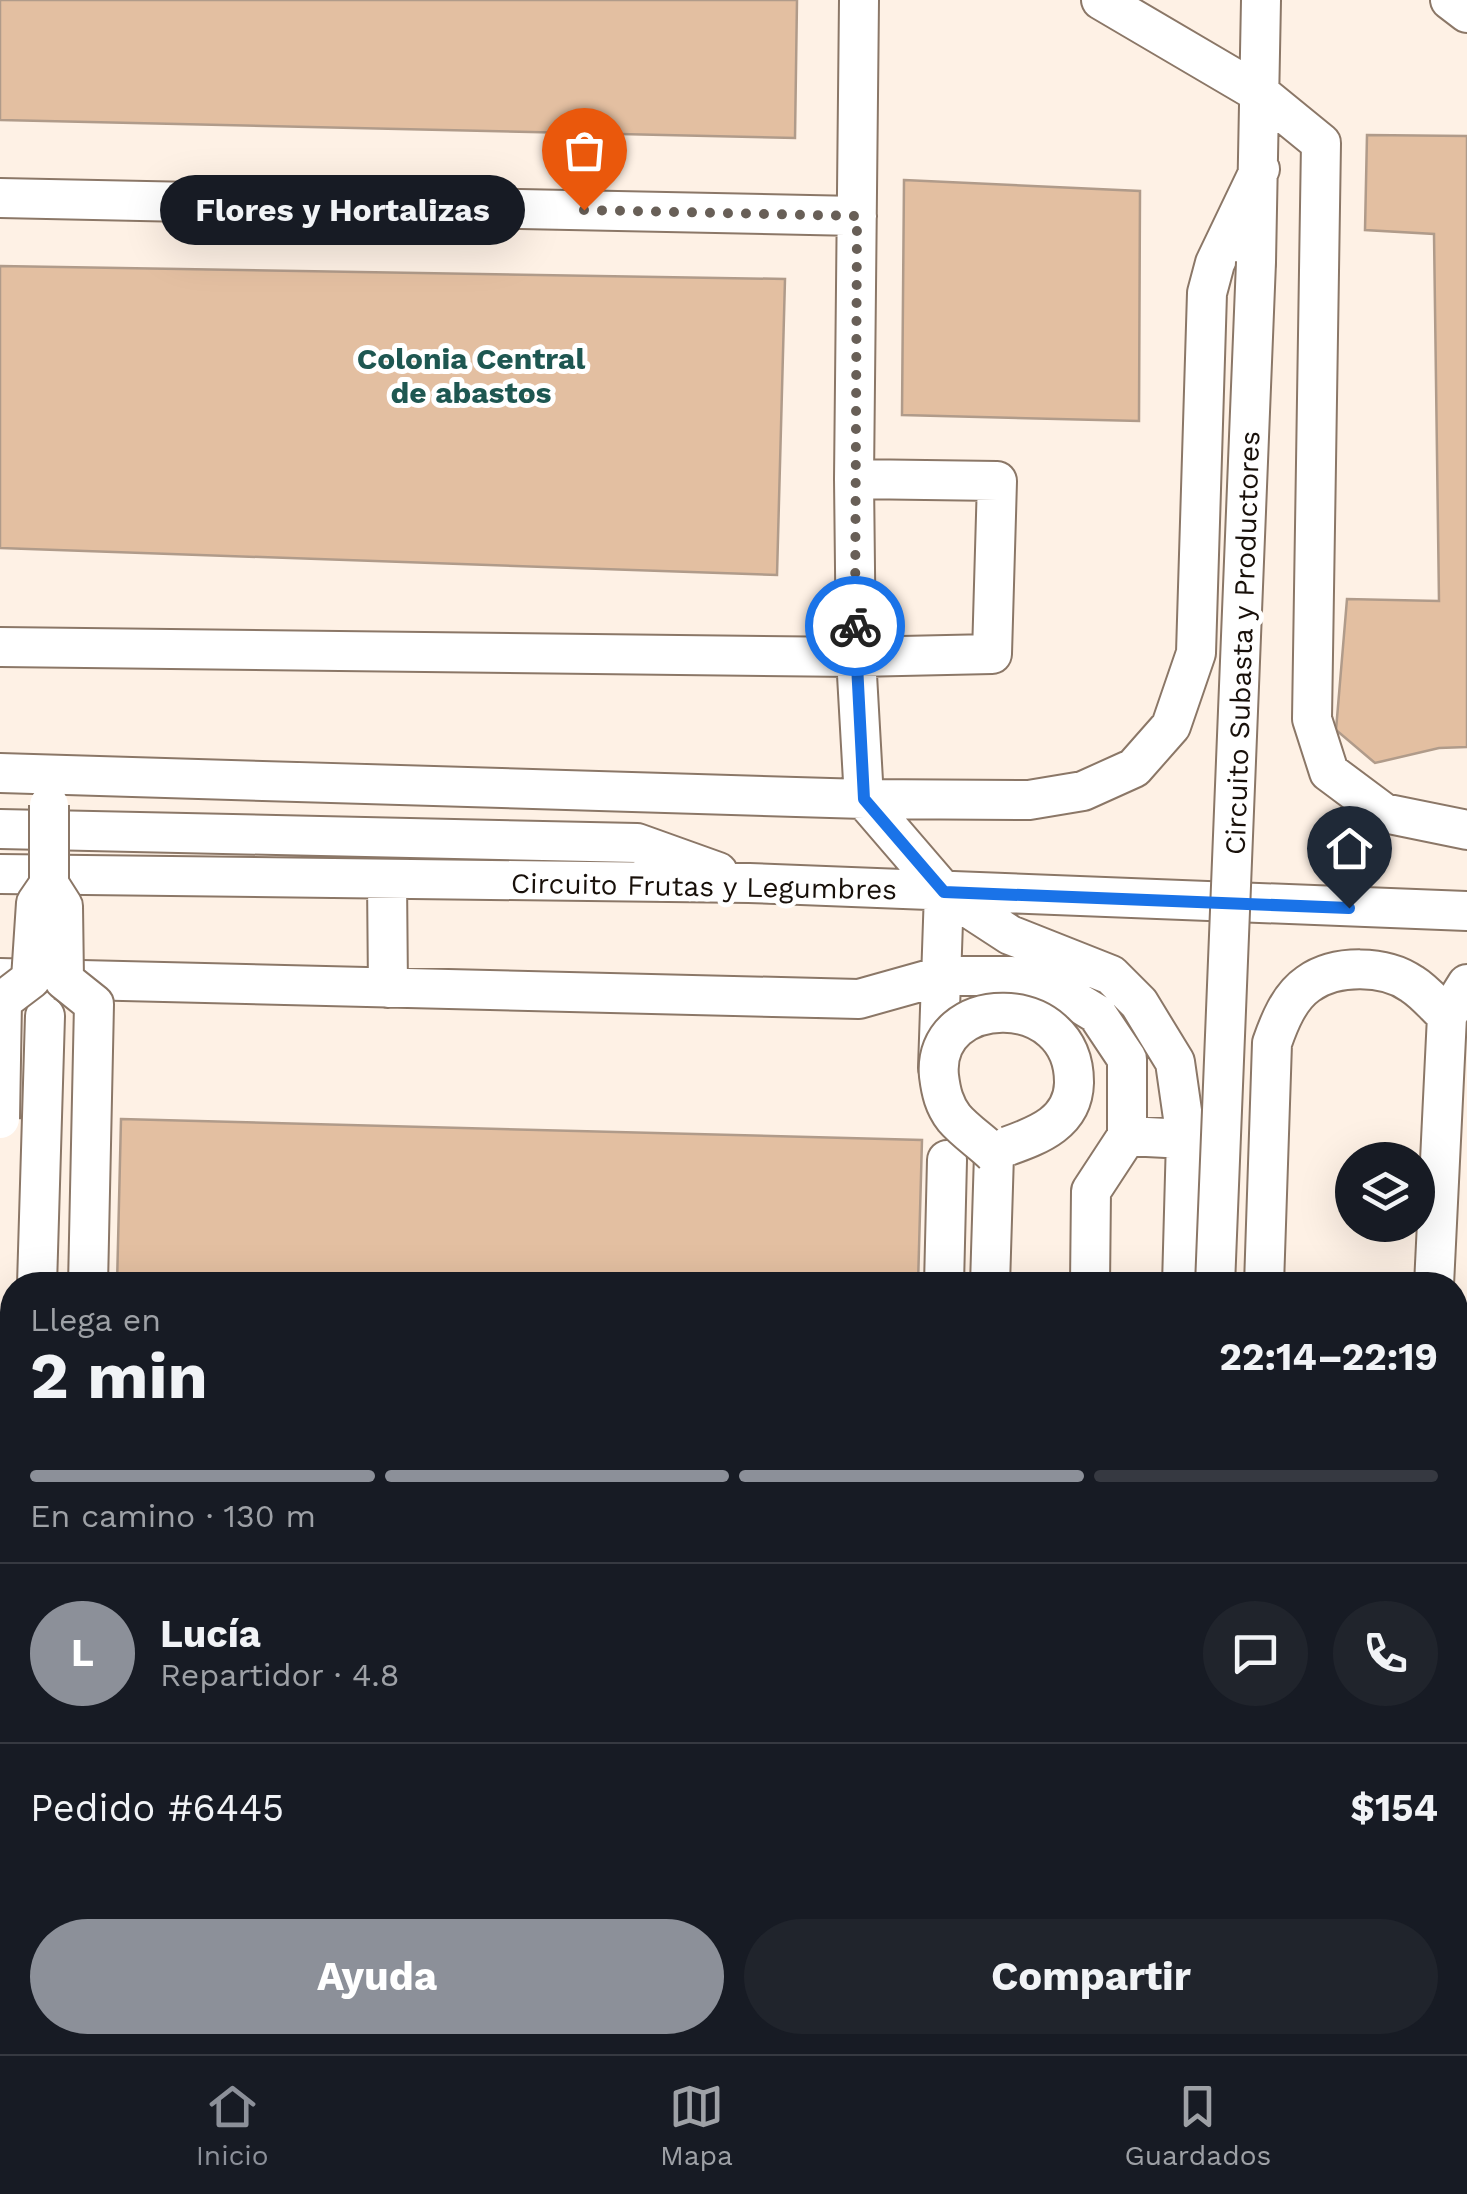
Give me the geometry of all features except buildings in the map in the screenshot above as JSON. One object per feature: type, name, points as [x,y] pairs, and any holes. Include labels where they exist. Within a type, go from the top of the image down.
[{"type":"street","points":[[859,0],[854,479],[856,657],[864,799],[944,892],[1010,936],[1111,975],[1139,1003],[1175,1062],[1186,1139],[1182,1272]]},
{"type":"street","points":[[1102,0],[1262,94],[1321,144],[1312,720],[1330,772],[1384,812],[1467,830]]},
{"type":"street","name":"Circuito Subasta y Productores","points":[[1216,1272],[1260,169],[1262,0]]},
{"type":"street","points":[[1450,0],[1467,12]]},
{"type":"street","points":[[0,773],[864,799],[1029,800],[1083,791],[1134,768],[1171,726],[1196,653],[1207,293],[1215,263],[1260,169]]},
{"type":"street","points":[[0,198],[857,216]]},
{"type":"street","points":[[0,647],[856,657],[992,654],[997,481],[854,479]]},
{"type":"street","points":[[637,831],[688,808],[706,794]]},
{"type":"street","points":[[0,804],[49,818]]},
{"type":"street","points":[[49,818],[49,884],[63,906],[64,980],[94,1004],[88,1272]]},
{"type":"street","points":[[0,828],[49,818],[637,831],[749,883]]},
{"type":"street","name":"Circuito Frutas y Legumbres","points":[[0,874],[749,883],[1467,911]]},
{"type":"street","points":[[386,880],[388,988]]},
{"type":"street","points":[[0,1119],[2,1001],[31,978],[36,904],[49,884]]},
{"type":"street","points":[[944,892],[936,1094],[942,1117],[956,1136],[972,1146],[985,1146],[1008,1146],[1041,1134],[1063,1117],[1071,1102],[1074,1082],[1066,1046],[1054,1030],[1029,1016],[1004,1010],[978,1016],[960,1026],[947,1044],[938,1066],[941,1096],[955,1119],[985,1146],[994,1154],[990,1272]]},
{"type":"street","points":[[1264,1272],[1272,1043],[1282,1015],[1308,984],[1342,971],[1376,969],[1411,982],[1446,1016]]},
{"type":"street","points":[[0,978],[859,1000],[941,976],[1012,976],[1059,991],[1097,1014],[1127,1060],[1126,1136],[1091,1191],[1090,1272]]},
{"type":"street","points":[[1435,1272],[1446,1016],[1467,984]]},
{"type":"street","points":[[37,1272],[45,1016]]},
{"type":"street","points":[[1126,1136],[1186,1139]]},
{"type":"street","points":[[944,1272],[947,1160]]},
{"type":"way so far","points":[[584,210],[857,216],[855,626]]},
{"type":"place","name":"Flores y Hortalizas","points":[[584,210]]},
{"type":"district","name":"Colonia Central de abastos","points":[[471,376]]},
{"type":"route","points":[[855,626],[864,799],[944,892],[1349,908]]}]
